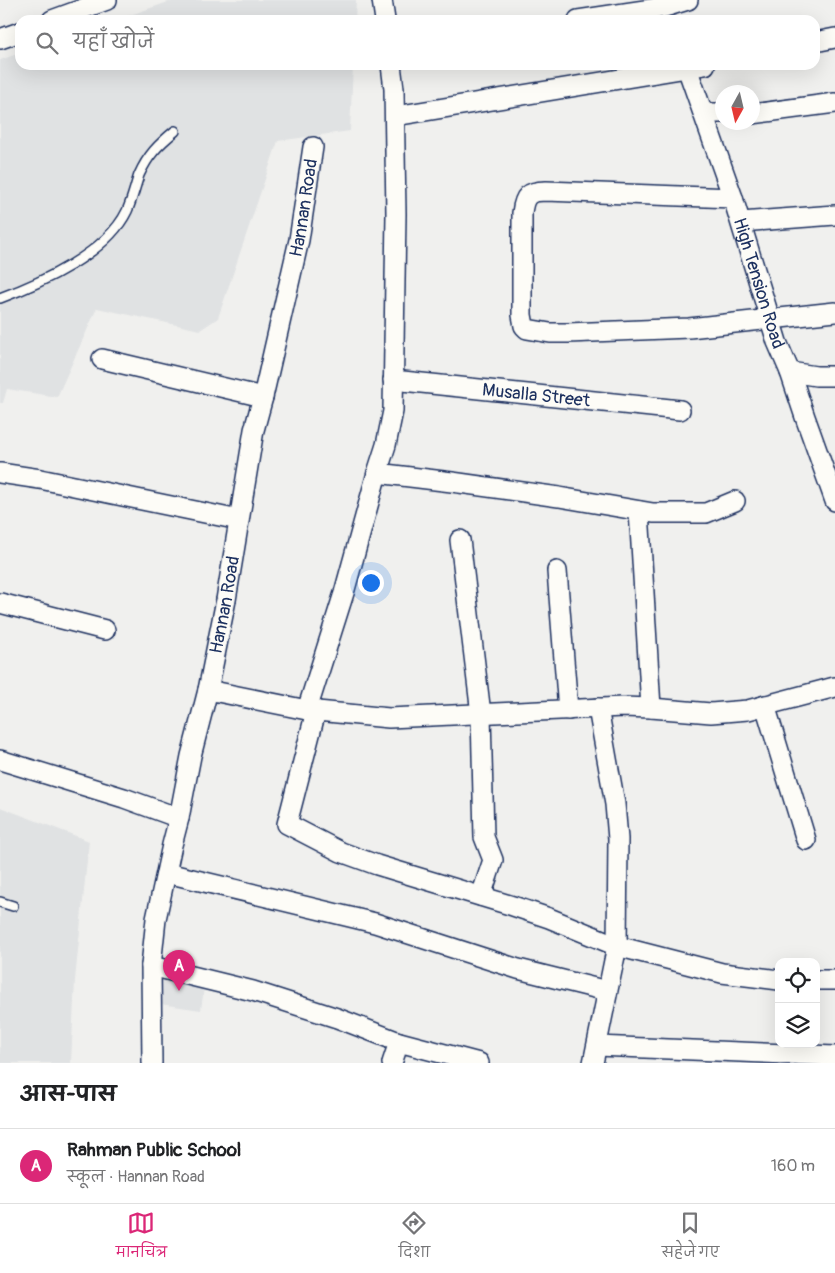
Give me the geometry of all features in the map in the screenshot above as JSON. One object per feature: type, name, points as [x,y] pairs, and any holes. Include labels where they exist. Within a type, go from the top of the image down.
[{"type":"street","points":[[63,15],[88,3],[107,0]]},
{"type":"street","points":[[382,0],[384,15]]},
{"type":"street","points":[[618,15],[665,9],[688,0]]},
{"type":"street","points":[[0,39],[15,34]]},
{"type":"street","points":[[820,41],[835,38]]},
{"type":"street","points":[[392,70],[394,90],[396,214],[393,411],[386,445],[312,711],[287,824],[341,852],[359,859],[550,918],[617,946],[722,973],[775,980]]},
{"type":"street","points":[[394,116],[669,70]]},
{"type":"street","name":"High Tension Road","points":[[694,70],[704,112],[741,222],[777,342],[790,372],[835,501]]},
{"type":"street","points":[[760,113],[835,103]]},
{"type":"street","points":[[704,112],[715,113]]},
{"type":"street","name":"Hannan Road","points":[[152,1063],[151,966],[156,919],[179,818],[190,756],[208,690],[226,600],[254,430],[300,240],[313,147]]},
{"type":"street","points":[[733,198],[541,191],[529,194],[523,205],[522,213],[522,315],[524,326],[535,331],[550,333],[689,328],[835,312]]},
{"type":"street","points":[[741,222],[835,215]]},
{"type":"street","points":[[102,359],[263,397]]},
{"type":"street","points":[[790,372],[816,376],[835,376]]},
{"type":"street","name":"Musalla Street","points":[[393,380],[680,410]]},
{"type":"street","points":[[0,473],[40,479],[239,520]]},
{"type":"street","points":[[377,473],[559,497],[653,513],[706,513],[735,501]]},
{"type":"street","points":[[639,511],[651,708]]},
{"type":"street","points":[[460,540],[482,714],[484,837],[493,860],[481,896]]},
{"type":"street","points":[[557,571],[568,710]]},
{"type":"street","points":[[0,603],[105,630]]},
{"type":"street","points":[[208,690],[312,711],[389,718],[623,707],[711,713],[748,710],[835,687]]},
{"type":"street","points":[[765,705],[806,840]]},
{"type":"street","points":[[598,708],[615,804],[618,839],[617,946],[595,1054],[835,1056]]},
{"type":"street","points":[[0,760],[124,798],[179,818]]},
{"type":"street","points":[[167,872],[375,923],[518,969],[607,992]]},
{"type":"street","points":[[151,966],[253,990],[338,1018],[398,1042],[479,1063]]},
{"type":"street","points":[[820,980],[835,980]]},
{"type":"street","points":[[392,1063],[398,1042]]},
{"type":"lane","points":[[0,298],[57,272],[104,242],[126,212],[145,162],[160,143],[175,132]]},
{"type":"lane","points":[[0,902],[13,906]]},
{"type":"shaded area","points":[[174,0],[356,0],[355,15],[130,15]]},
{"type":"shaded area","points":[[15,55],[15,70],[353,70],[350,131],[278,141],[218,318],[200,330],[97,308],[57,397],[7,389],[3,403],[0,403],[0,60]]},
{"type":"shaded area","points":[[0,807],[89,841],[75,980],[71,1063],[0,1063]]},
{"type":"shaded area","points":[[157,973],[205,980],[201,1010],[153,1003]]},
{"type":"place","name":"Rahman Public School","points":[[179,991]]}]
